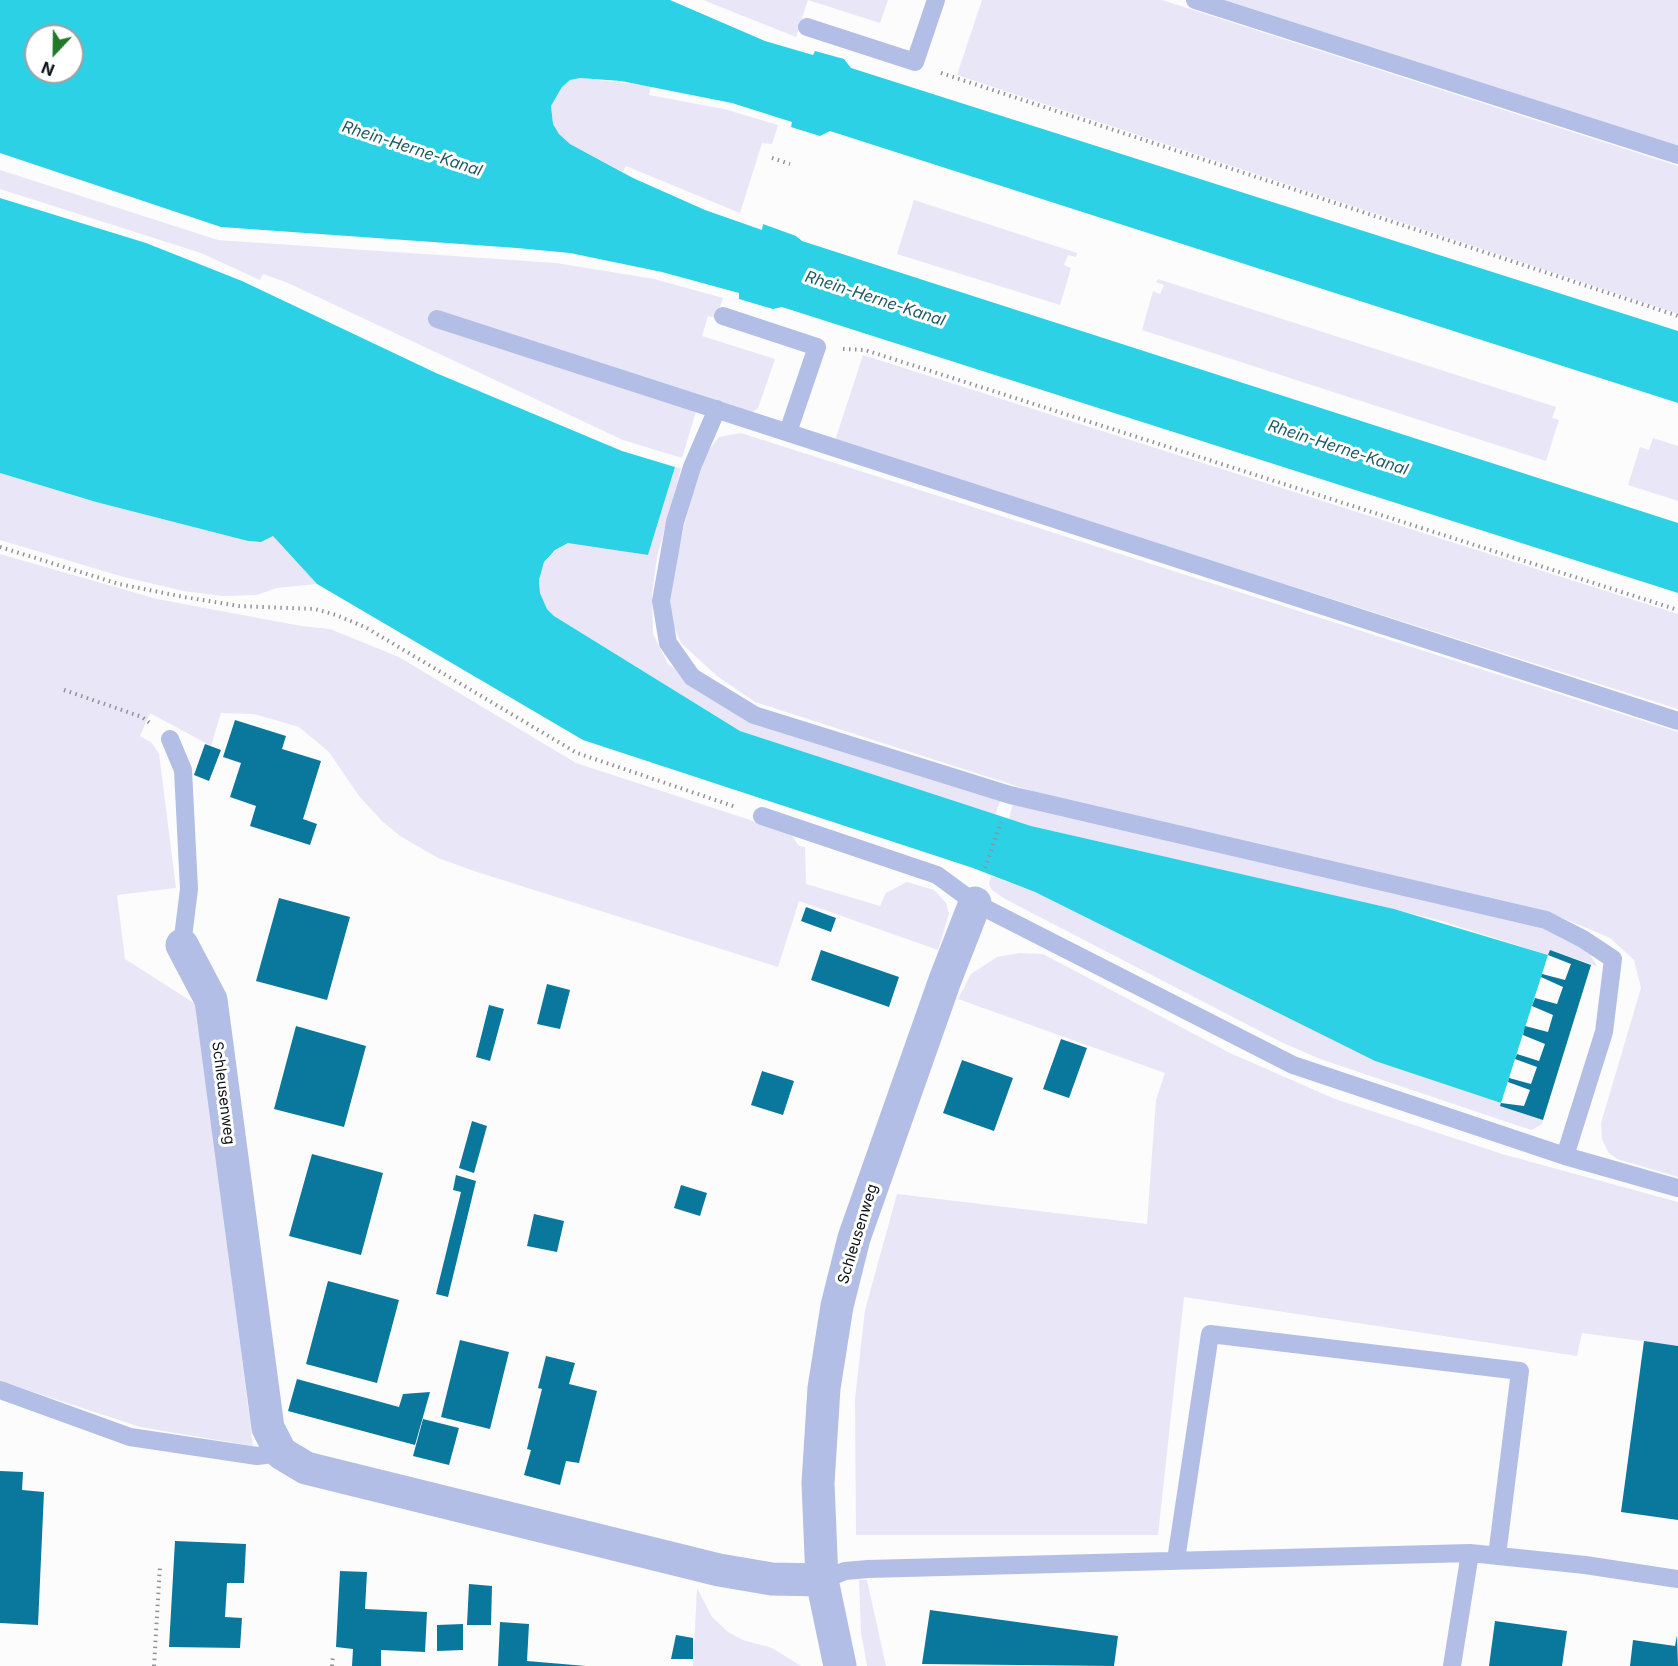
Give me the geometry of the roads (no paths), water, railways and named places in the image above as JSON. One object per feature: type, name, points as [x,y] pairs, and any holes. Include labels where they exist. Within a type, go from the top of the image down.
[{"type":"street","name":"Schleusenweg","points":[[840,1666],[822,1580],[818,1482],[824,1388],[837,1306],[854,1238],[979,888]]},
{"type":"street","name":"Schleusenweg","points":[[182,945],[211,1000],[268,1428],[281,1453]]},
{"type":"street","points":[[281,1453],[306,1468],[719,1570],[772,1579],[822,1580]]},
{"type":"lane","points":[[807,27],[915,62],[936,0]]},
{"type":"lane","points":[[1195,0],[1678,155]]},
{"type":"lane","points":[[723,316],[817,347],[788,432]]},
{"type":"lane","points":[[437,319],[1678,721]]},
{"type":"lane","points":[[717,409],[692,467],[675,522],[661,601],[668,644],[692,677],[754,715],[1010,795],[1546,920],[1583,939],[1613,959],[1604,1032],[1565,1156]]},
{"type":"lane","name":"Schleusenweg","points":[[170,739],[183,770],[189,889],[182,945]]},
{"type":"lane","points":[[762,816],[979,888],[1293,1065],[1353,1087],[1565,1156],[1678,1188]]},
{"type":"lane","points":[[1176,1560],[1209,1334],[1520,1371],[1497,1556]]},
{"type":"lane","points":[[0,1390],[130,1437],[257,1456],[281,1453]]},
{"type":"lane","points":[[822,1580],[845,1571],[868,1569],[1470,1553],[1585,1565],[1678,1579]]},
{"type":"lane","points":[[1452,1666],[1470,1553]]},
{"type":"water","name":"Rhein-Herne-Kanal","points":[[0,0],[670,0],[765,41],[813,55],[815,51],[844,59],[851,68],[1678,331],[1678,403],[830,131],[820,136],[791,127],[792,122],[732,103],[621,81],[580,78],[570,80],[562,87],[551,106],[553,124],[559,134],[570,144],[633,178],[705,210],[762,230],[763,224],[796,236],[802,241],[1678,523],[1678,593],[782,307],[773,309],[739,299],[739,293],[662,272],[570,253],[221,227],[0,153]]},
{"type":"water","points":[[0,198],[146,243],[242,281],[436,373],[622,451],[675,467],[648,555],[568,543],[555,550],[544,562],[539,580],[540,593],[547,609],[554,616],[740,731],[1031,826],[1394,909],[1548,955],[1501,1103],[1375,1061],[1035,892],[973,868],[583,740],[317,584],[273,536],[261,542],[248,541],[96,502],[0,473]]}]
